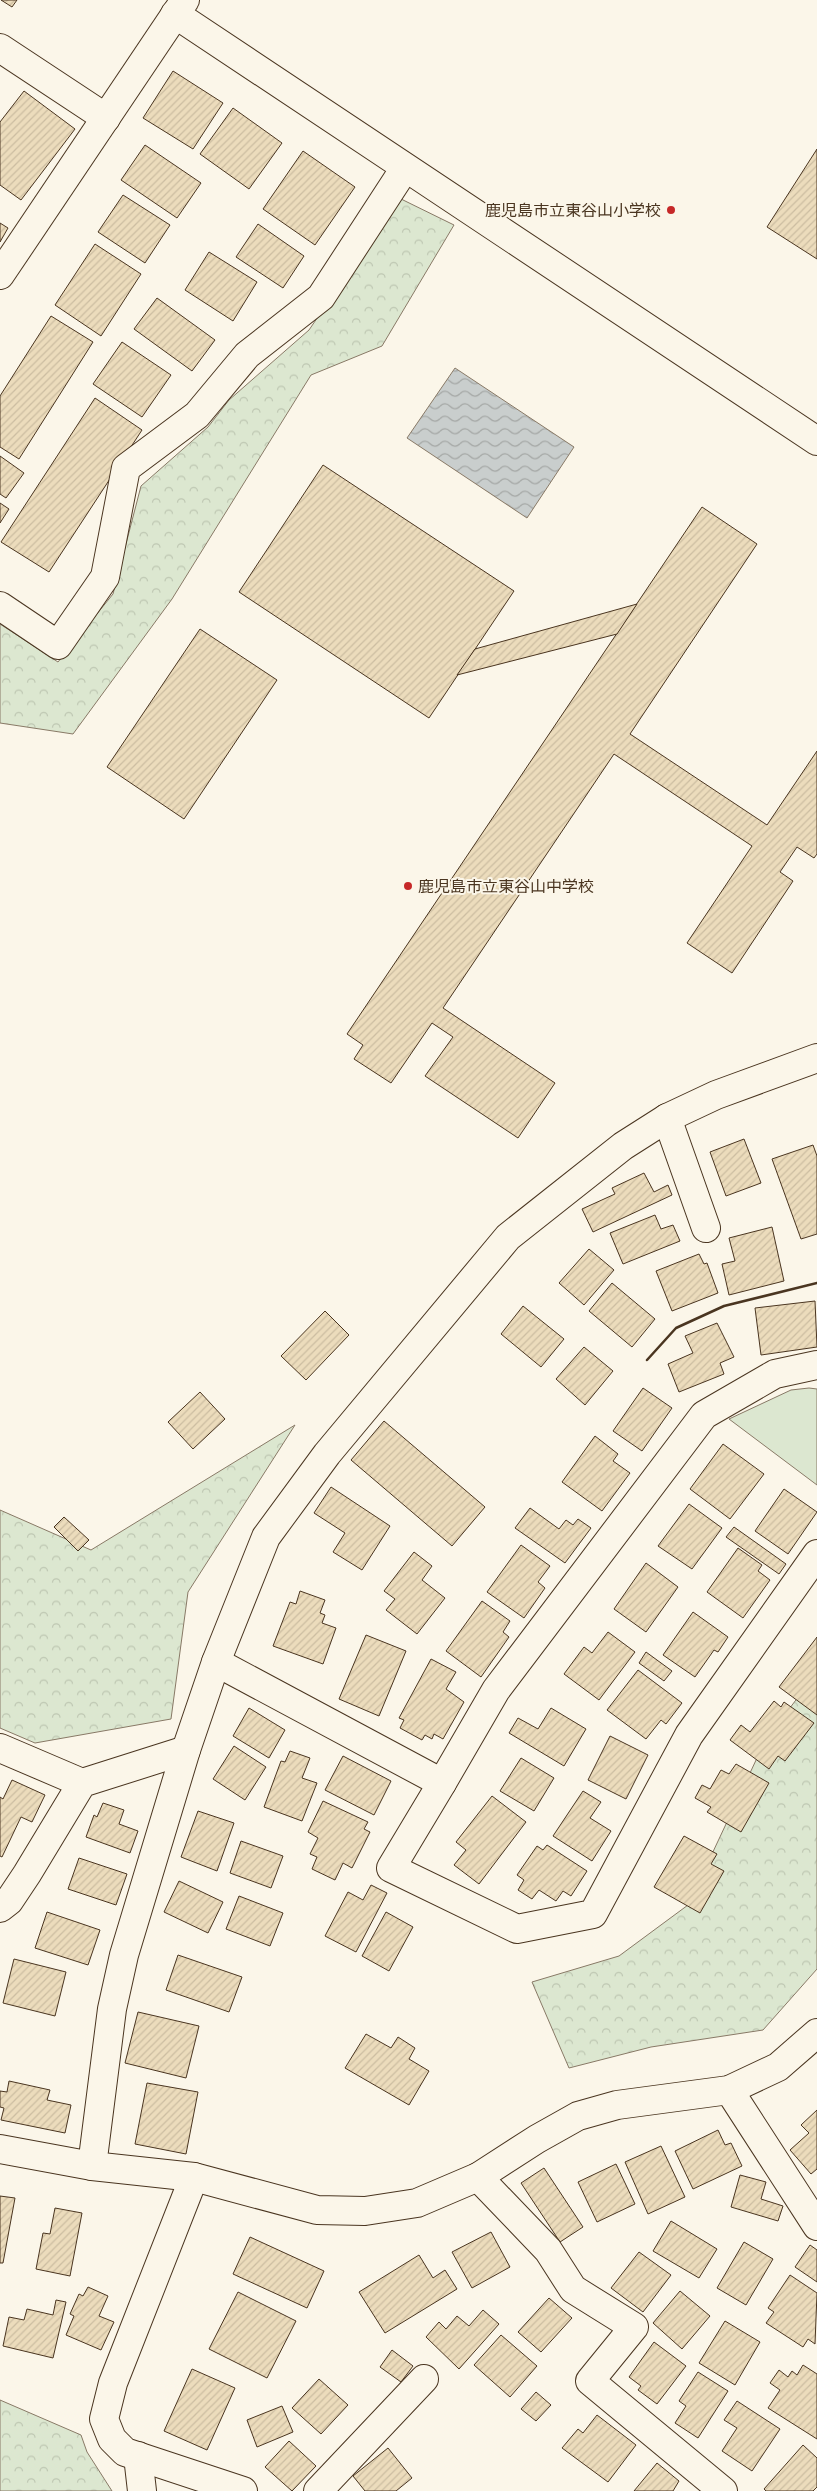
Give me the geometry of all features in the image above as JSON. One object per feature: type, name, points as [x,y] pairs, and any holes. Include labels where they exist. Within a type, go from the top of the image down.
[{"type":"street","points":[[0,275],[180,7],[405,168],[817,441]]},
{"type":"street","points":[[0,48],[106,118]]},
{"type":"street","points":[[0,606],[58,645],[105,577],[126,468],[197,415],[247,355],[321,297],[405,168]]},
{"type":"street","points":[[92,2166],[112,2009],[124,1955],[186,1750],[216,1662],[266,1538],[326,1454],[508,1237],[623,1146],[666,1118],[716,1095],[817,1058]]},
{"type":"street","points":[[666,1118],[706,1228]]},
{"type":"street","points":[[817,1365],[775,1374],[704,1415],[496,1690],[391,1868],[518,1929],[593,1914],[689,1735],[817,1554]]},
{"type":"street","points":[[216,1662],[442,1783]]},
{"type":"street","points":[[0,1748],[82,1784]]},
{"type":"street","points":[[0,1908],[9,1901],[27,1874],[82,1784],[186,1750]]},
{"type":"street","points":[[0,2149],[92,2166],[194,2177],[317,2210],[365,2212],[417,2203],[478,2177],[537,2139],[578,2116],[617,2104],[729,2090],[778,2067],[817,2033]]},
{"type":"street","points":[[729,2090],[817,2226]]},
{"type":"street","points":[[194,2177],[112,2383],[104,2419],[112,2439],[125,2452],[243,2491]]},
{"type":"street","points":[[478,2177],[548,2250],[573,2289],[634,2327],[590,2381],[723,2491]]},
{"type":"street","points":[[318,2491],[424,2379]]},
{"type":"street","points":[[138,2456],[142,2491]]},
{"type":"green space","points":[[399,198],[454,225],[382,346],[311,375],[172,599],[73,734],[0,723],[0,624],[58,662],[113,594],[141,486],[208,427],[229,400],[309,330]]},
{"type":"green space","points":[[817,1389],[817,1485],[729,1419],[791,1390]]},
{"type":"green space","points":[[295,1425],[188,1592],[171,1719],[35,1743],[0,1728],[0,1510],[91,1550]]},
{"type":"green space","points":[[817,1672],[817,1969],[763,2030],[651,2047],[569,2068],[532,1982],[619,1956],[688,1905],[765,1741]]},
{"type":"green space","points":[[0,2400],[81,2435],[87,2452],[112,2491],[0,2491]]},
{"type":"water","points":[[455,368],[574,447],[527,518],[407,438]]},
{"type":"building","points":[[1,0],[17,0],[12,7]]},
{"type":"building","points":[[173,71],[223,103],[193,149],[143,118]]},
{"type":"building","points":[[24,91],[75,129],[21,200],[0,185],[0,122]]},
{"type":"building","points":[[233,108],[282,143],[249,189],[200,154]]},
{"type":"building","points":[[145,145],[201,183],[177,218],[121,180]]},
{"type":"building","points":[[817,149],[817,259],[767,227]]},
{"type":"building","points":[[303,151],[355,187],[315,245],[263,209]]},
{"type":"building","points":[[123,195],[170,225],[145,263],[98,232]]},
{"type":"building","points":[[0,223],[8,228],[0,242]]},
{"type":"building","points":[[258,224],[304,256],[283,288],[236,257]]},
{"type":"building","points":[[95,244],[141,274],[101,336],[55,305]]},
{"type":"building","points":[[209,252],[257,282],[233,321],[185,290]]},
{"type":"building","points":[[157,298],[215,340],[192,371],[134,329]]},
{"type":"building","points":[[51,316],[93,342],[19,459],[0,447],[0,396]]},
{"type":"building","points":[[122,342],[171,375],[142,417],[93,384]]},
{"type":"building","points":[[95,398],[142,430],[49,572],[1,542]]},
{"type":"building","points":[[0,456],[24,473],[6,498],[0,494]]},
{"type":"building","points":[[323,465],[514,591],[429,718],[239,592]]},
{"type":"building","points":[[0,503],[9,509],[0,523]]},
{"type":"building","points":[[702,507],[757,544],[630,734],[767,825],[817,751],[817,854],[814,858],[797,847],[780,872],[793,881],[732,973],[687,943],[752,846],[614,754],[443,1008],[555,1083],[518,1138],[425,1076],[453,1037],[432,1023],[391,1083],[354,1059],[363,1045],[347,1034]]},
{"type":"building","points":[[637,604],[617,634],[457,675],[475,649]]},
{"type":"building","points":[[200,629],[277,680],[184,819],[107,767]]},
{"type":"building","points":[[744,1139],[761,1183],[726,1196],[710,1152]]},
{"type":"building","points":[[813,1145],[817,1156],[817,1234],[801,1239],[772,1159]]},
{"type":"building","points":[[644,1173],[654,1192],[668,1185],[672,1195],[593,1232],[582,1209],[615,1194],[612,1188]]},
{"type":"building","points":[[655,1215],[661,1229],[673,1225],[680,1241],[623,1264],[610,1233]]},
{"type":"building","points":[[772,1227],[784,1281],[729,1295],[722,1264],[735,1261],[729,1238]]},
{"type":"building","points":[[589,1249],[614,1270],[584,1305],[559,1283]]},
{"type":"building","points":[[699,1254],[704,1264],[707,1263],[718,1293],[672,1311],[656,1271]]},
{"type":"building","points":[[612,1283],[655,1319],[632,1347],[589,1311]]},
{"type":"building","points":[[815,1301],[817,1347],[761,1355],[755,1308]]},
{"type":"building","points":[[523,1306],[564,1339],[541,1367],[501,1334]]},
{"type":"building","points":[[325,1311],[349,1335],[306,1380],[281,1356]]},
{"type":"building","points":[[717,1323],[734,1357],[720,1363],[724,1374],[679,1392],[668,1364],[693,1353],[685,1336]]},
{"type":"building","points":[[584,1347],[613,1371],[585,1405],[556,1379]]},
{"type":"building","points":[[643,1388],[672,1408],[642,1451],[613,1431]]},
{"type":"building","points":[[200,1392],[225,1419],[193,1449],[168,1422]]},
{"type":"building","points":[[384,1421],[485,1507],[452,1546],[351,1460]]},
{"type":"building","points":[[595,1436],[618,1454],[613,1461],[630,1473],[602,1511],[562,1482]]},
{"type":"building","points":[[723,1444],[764,1474],[730,1519],[690,1489]]},
{"type":"building","points":[[331,1487],[390,1526],[362,1570],[333,1552],[345,1533],[314,1513]]},
{"type":"building","points":[[784,1489],[817,1512],[788,1554],[755,1531]]},
{"type":"building","points":[[689,1504],[722,1528],[692,1569],[658,1546]]},
{"type":"building","points":[[530,1508],[559,1529],[566,1520],[573,1525],[578,1519],[591,1528],[565,1563],[515,1528]]},
{"type":"building","points":[[64,1517],[89,1540],[78,1551],[54,1527]]},
{"type":"building","points":[[734,1527],[786,1564],[779,1574],[726,1537]]},
{"type":"building","points":[[521,1545],[550,1566],[538,1582],[545,1588],[524,1618],[487,1592]]},
{"type":"building","points":[[738,1548],[762,1565],[758,1571],[770,1580],[743,1618],[707,1592]]},
{"type":"building","points":[[414,1552],[432,1566],[422,1580],[445,1598],[417,1634],[386,1610],[395,1599],[384,1591]]},
{"type":"building","points":[[646,1563],[678,1587],[646,1632],[614,1609]]},
{"type":"building","points":[[300,1591],[325,1600],[320,1613],[325,1615],[322,1623],[336,1628],[323,1664],[273,1646],[290,1602],[296,1604]]},
{"type":"building","points":[[482,1601],[510,1621],[503,1632],[509,1637],[481,1677],[446,1651]]},
{"type":"building","points":[[693,1612],[728,1637],[718,1652],[714,1650],[695,1677],[663,1655]]},
{"type":"building","points":[[608,1632],[635,1652],[599,1700],[564,1674],[584,1647],[592,1653]]},
{"type":"building","points":[[366,1635],[406,1651],[379,1716],[339,1699]]},
{"type":"building","points":[[817,1637],[817,1715],[779,1687]]},
{"type":"building","points":[[646,1652],[672,1671],[664,1681],[639,1663]]},
{"type":"building","points":[[431,1659],[456,1672],[446,1689],[464,1702],[443,1739],[434,1734],[432,1739],[425,1735],[422,1740],[400,1728],[404,1720],[399,1718]]},
{"type":"building","points":[[638,1670],[682,1703],[666,1724],[661,1720],[646,1739],[607,1710]]},
{"type":"building","points":[[774,1701],[781,1707],[784,1702],[814,1723],[785,1761],[778,1756],[769,1769],[730,1740],[741,1725],[750,1732]]},
{"type":"building","points":[[249,1708],[285,1730],[269,1758],[233,1736]]},
{"type":"building","points":[[551,1708],[586,1729],[564,1766],[509,1733],[518,1718],[538,1729]]},
{"type":"building","points":[[610,1736],[648,1755],[626,1799],[588,1780]]},
{"type":"building","points":[[234,1746],[266,1767],[245,1800],[213,1779]]},
{"type":"building","points":[[290,1751],[310,1758],[302,1778],[317,1783],[302,1821],[264,1807],[281,1761],[285,1762]]},
{"type":"building","points":[[343,1756],[391,1781],[374,1815],[325,1790]]},
{"type":"building","points":[[521,1758],[554,1778],[534,1811],[500,1791]]},
{"type":"building","points":[[736,1764],[769,1783],[741,1832],[707,1812],[711,1807],[695,1798],[702,1785],[710,1789],[721,1770],[729,1774]]},
{"type":"building","points":[[12,1780],[45,1795],[32,1822],[21,1817],[2,1857],[0,1856],[0,1797],[3,1799]]},
{"type":"building","points":[[583,1791],[601,1802],[590,1818],[611,1831],[592,1861],[553,1836]]},
{"type":"building","points":[[492,1796],[526,1822],[479,1884],[454,1865],[466,1850],[456,1842]]},
{"type":"building","points":[[323,1801],[368,1822],[364,1829],[370,1832],[352,1868],[343,1863],[335,1880],[312,1869],[317,1857],[310,1854],[318,1838],[308,1832]]},
{"type":"building","points":[[103,1803],[124,1810],[119,1824],[138,1831],[130,1853],[86,1837],[94,1815],[97,1817]]},
{"type":"building","points":[[198,1811],[234,1823],[217,1871],[181,1857]]},
{"type":"building","points":[[684,1836],[717,1854],[711,1864],[724,1871],[700,1913],[654,1887]]},
{"type":"building","points":[[241,1841],[283,1856],[271,1888],[230,1873]]},
{"type":"building","points":[[547,1845],[587,1871],[571,1896],[563,1891],[556,1901],[539,1890],[532,1899],[518,1890],[524,1880],[517,1875],[537,1846],[543,1850]]},
{"type":"building","points":[[79,1858],[127,1874],[116,1905],[68,1889]]},
{"type":"building","points":[[179,1881],[223,1902],[208,1933],[164,1912]]},
{"type":"building","points":[[371,1885],[387,1893],[356,1952],[325,1936],[348,1892],[363,1900]]},
{"type":"building","points":[[239,1896],[283,1913],[270,1946],[226,1929]]},
{"type":"building","points":[[47,1912],[100,1930],[88,1965],[35,1948]]},
{"type":"building","points":[[386,1912],[413,1927],[389,1971],[362,1956]]},
{"type":"building","points":[[178,1955],[242,1977],[229,2012],[166,1990]]},
{"type":"building","points":[[14,1959],[66,1972],[55,2016],[3,2003]]},
{"type":"building","points":[[138,2012],[199,2026],[186,2078],[125,2063]]},
{"type":"building","points":[[366,2034],[391,2048],[398,2037],[415,2048],[409,2059],[429,2071],[409,2105],[345,2068]]},
{"type":"building","points":[[9,2081],[50,2090],[47,2100],[71,2105],[65,2133],[1,2120],[4,2108],[0,2107],[0,2091],[7,2092]]},
{"type":"building","points":[[147,2083],[198,2092],[186,2154],[135,2144]]},
{"type":"building","points":[[817,2110],[817,2169],[811,2174],[790,2150],[809,2133],[801,2125]]},
{"type":"building","points":[[718,2130],[725,2145],[731,2143],[742,2166],[693,2189],[675,2151]]},
{"type":"building","points":[[661,2146],[685,2197],[648,2214],[625,2162]]},
{"type":"building","points":[[616,2164],[635,2204],[597,2222],[578,2182]]},
{"type":"building","points":[[544,2168],[583,2227],[560,2242],[521,2183]]},
{"type":"building","points":[[740,2175],[766,2182],[761,2199],[783,2206],[778,2221],[731,2207]]},
{"type":"building","points":[[0,2196],[15,2198],[3,2263],[0,2263]]},
{"type":"building","points":[[55,2208],[82,2213],[70,2276],[36,2269],[43,2233],[50,2234]]},
{"type":"building","points":[[671,2221],[717,2249],[699,2278],[653,2251]]},
{"type":"building","points":[[491,2232],[510,2267],[472,2288],[452,2252]]},
{"type":"building","points":[[250,2237],[324,2271],[307,2308],[233,2274]]},
{"type":"building","points":[[744,2242],[773,2259],[746,2305],[717,2288]]},
{"type":"building","points":[[810,2245],[817,2250],[817,2282],[795,2267]]},
{"type":"building","points":[[639,2252],[671,2275],[643,2312],[611,2288]]},
{"type":"building","points":[[419,2255],[433,2278],[445,2270],[457,2289],[385,2333],[359,2292]]},
{"type":"building","points":[[790,2275],[817,2293],[815,2344],[808,2339],[803,2347],[766,2323],[774,2312],[768,2308]]},
{"type":"building","points":[[88,2287],[108,2296],[99,2316],[114,2322],[101,2350],[66,2335],[74,2316],[70,2314],[79,2294],[83,2296]]},
{"type":"building","points":[[680,2291],[710,2316],[682,2349],[653,2323]]},
{"type":"building","points":[[238,2292],[296,2321],[267,2378],[209,2349]]},
{"type":"building","points":[[549,2298],[572,2318],[541,2352],[518,2332]]},
{"type":"building","points":[[56,2300],[66,2302],[53,2358],[3,2346],[9,2317],[24,2320],[27,2309],[53,2315]]},
{"type":"building","points":[[483,2310],[499,2324],[459,2369],[426,2337],[439,2322],[446,2329],[457,2316],[469,2326]]},
{"type":"building","points":[[725,2321],[760,2342],[735,2385],[699,2363]]},
{"type":"building","points":[[501,2335],[537,2366],[510,2397],[474,2365]]},
{"type":"building","points":[[654,2342],[686,2366],[657,2404],[638,2390],[641,2386],[629,2377]]},
{"type":"building","points":[[392,2350],[413,2366],[401,2382],[380,2367]]},
{"type":"building","points":[[803,2365],[817,2374],[817,2439],[768,2408],[780,2390],[770,2383],[779,2370],[788,2377],[792,2371],[797,2375]]},
{"type":"building","points":[[192,2369],[235,2388],[207,2450],[164,2431]]},
{"type":"building","points":[[698,2372],[728,2391],[698,2438],[675,2423],[686,2406],[679,2401]]},
{"type":"building","points":[[319,2379],[348,2405],[321,2434],[292,2408]]},
{"type":"building","points":[[536,2392],[551,2405],[536,2421],[521,2409]]},
{"type":"building","points":[[737,2401],[780,2429],[752,2471],[722,2451],[737,2428],[724,2420]]},
{"type":"building","points":[[282,2406],[293,2432],[257,2447],[247,2420]]},
{"type":"building","points":[[597,2415],[636,2445],[608,2482],[562,2448],[578,2429],[583,2433]]},
{"type":"building","points":[[289,2441],[316,2466],[292,2491],[265,2467]]},
{"type":"building","points":[[803,2445],[817,2458],[817,2487],[813,2491],[766,2491],[764,2489]]},
{"type":"building","points":[[388,2448],[412,2478],[396,2491],[365,2491],[353,2476]]},
{"type":"building","points":[[657,2463],[679,2481],[673,2491],[634,2491]]},
{"type":"wall","points":[[647,1360],[676,1328],[724,1306],[817,1283]]},
{"type":"place","name":"鹿児島市立東谷山小学校","points":[[671,210]]},
{"type":"place","name":"鹿児島市立東谷山中学校","points":[[408,886]]}]
